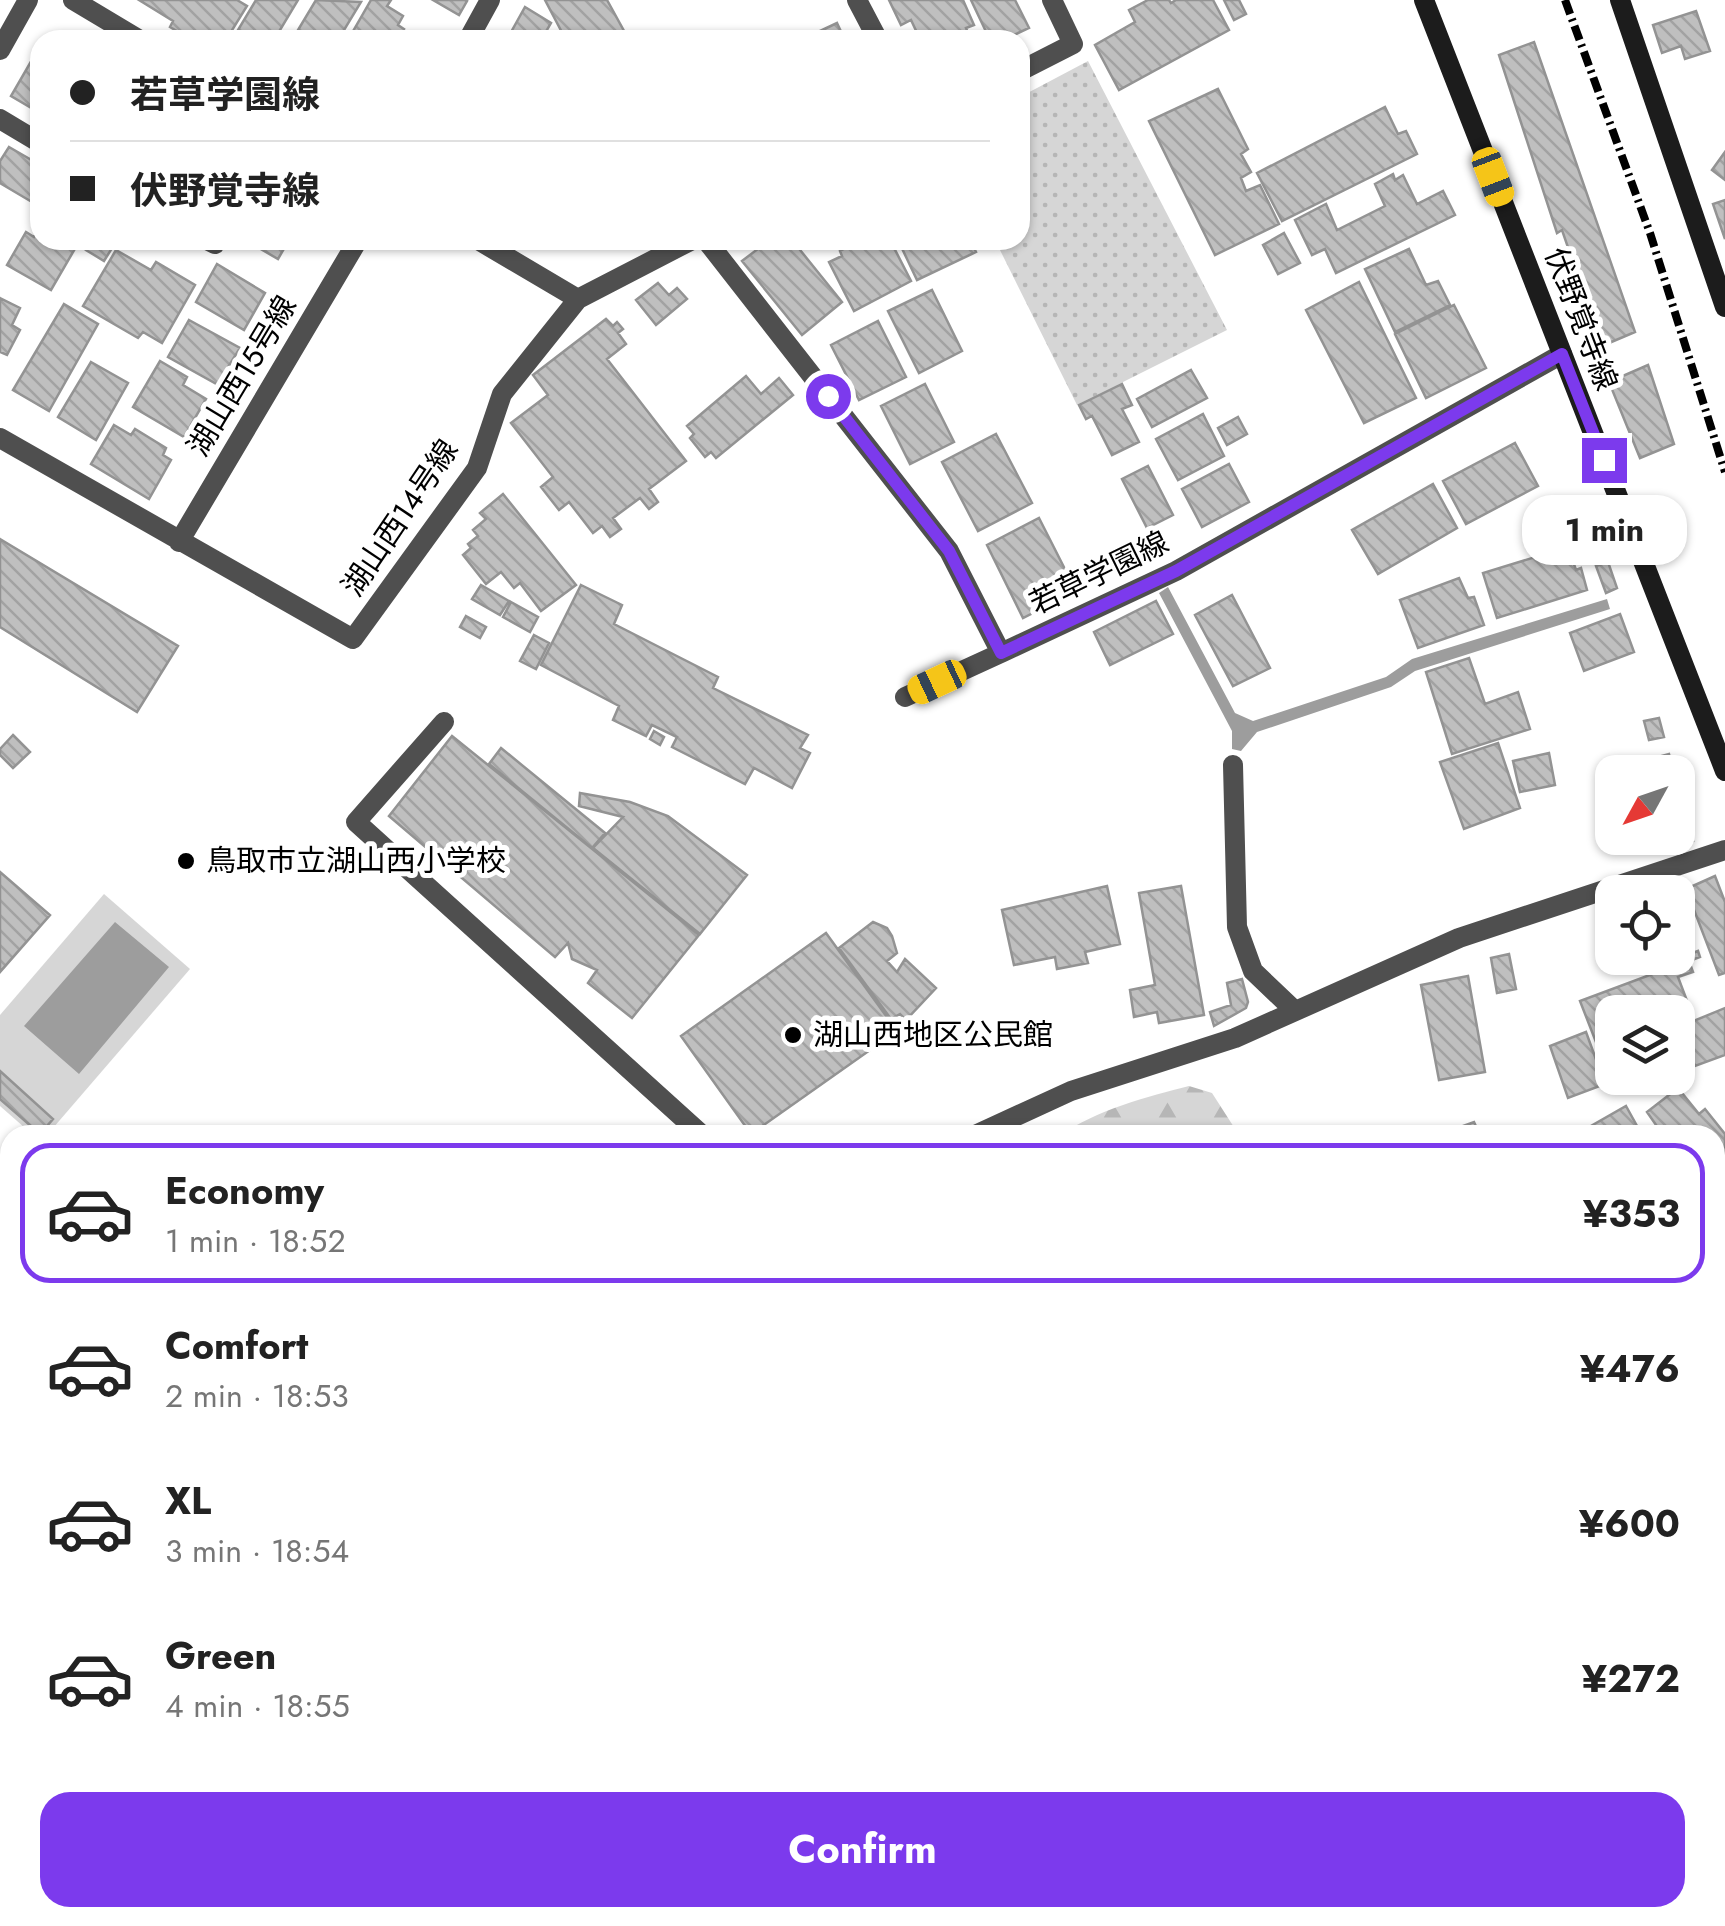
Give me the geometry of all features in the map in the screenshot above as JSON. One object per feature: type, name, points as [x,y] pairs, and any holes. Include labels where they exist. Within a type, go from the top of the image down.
[{"type":"main road","name":"伏野覚寺線","points":[[1424,0],[1725,771]]},
{"type":"main road","points":[[1620,0],[1725,308]]},
{"type":"street","points":[[0,50],[28,0]]},
{"type":"street","points":[[72,0],[123,30]]},
{"type":"street","points":[[474,30],[490,0]]},
{"type":"street","points":[[857,0],[873,30]]},
{"type":"street","points":[[1030,66],[1072,44],[1052,0]]},
{"type":"street","points":[[0,120],[30,137]]},
{"type":"street","name":"湖山西15号線","points":[[179,542],[352,250]]},
{"type":"street","points":[[495,250],[578,298]]},
{"type":"street","name":"湖山西14号線","points":[[0,438],[352,639],[477,468],[502,394],[578,298],[672,250]]},
{"type":"street","points":[[714,250],[949,551],[1001,653]]},
{"type":"street","name":"若草学園線","points":[[905,697],[1176,571],[1562,354]]},
{"type":"street","points":[[444,722],[356,822],[691,1125]]},
{"type":"street","points":[[1232,765],[1237,927],[1254,972],[1295,1010]]},
{"type":"street","points":[[998,1125],[1071,1091],[1235,1038],[1459,938],[1725,850]]},
{"type":"green space","points":[[1088,61],[1227,330],[1077,405],[1000,250],[1030,250],[1030,92]]},
{"type":"green space","points":[[104,894],[190,969],[56,1125],[22,1125],[0,1106],[0,1015]]},
{"type":"green space","points":[[1189,1086],[1212,1093],[1233,1125],[1076,1125]]},
{"type":"shaded area","points":[[1168,587],[1235,713],[1253,721],[1386,677],[1412,659],[1607,599],[1610,609],[1415,671],[1391,687],[1257,732],[1241,751],[1232,749],[1232,731],[1159,593]]},
{"type":"shaded area","points":[[115,922],[169,967],[79,1074],[24,1026]]},
{"type":"building","points":[[139,0],[237,0],[247,6],[232,30],[175,30],[170,27],[173,21]]},
{"type":"building","points":[[256,0],[298,0],[280,30],[238,30]]},
{"type":"building","points":[[316,0],[361,2],[344,30],[298,30]]},
{"type":"building","points":[[371,0],[391,0],[387,6],[403,16],[398,25],[403,30],[354,30]]},
{"type":"building","points":[[433,0],[465,0],[467,1],[459,15]]},
{"type":"building","points":[[545,0],[607,0],[624,30],[561,30]]},
{"type":"building","points":[[889,0],[963,0],[974,25],[967,30],[916,30],[911,20],[901,25]]},
{"type":"building","points":[[971,0],[1015,0],[1029,28],[1025,30],[985,30]]},
{"type":"building","points":[[1148,0],[1213,0],[1229,30],[1119,90],[1095,45],[1135,22],[1129,10]]},
{"type":"building","points":[[1224,0],[1239,0],[1246,14],[1234,20]]},
{"type":"building","points":[[525,7],[551,23],[547,30],[512,30]]},
{"type":"building","points":[[1696,11],[1710,51],[1685,59],[1681,46],[1662,53],[1653,25]]},
{"type":"building","points":[[837,23],[840,30],[822,30]]},
{"type":"building","points":[[1534,42],[1635,332],[1602,346],[1562,230],[1557,233],[1499,55]]},
{"type":"building","points":[[30,63],[30,107],[11,96]]},
{"type":"building","points":[[1218,89],[1248,149],[1241,154],[1251,172],[1241,178],[1246,191],[1260,185],[1279,224],[1215,255],[1149,121]]},
{"type":"building","points":[[1385,107],[1398,134],[1406,131],[1417,154],[1282,221],[1257,173]]},
{"type":"building","points":[[9,147],[30,159],[30,201],[0,183],[0,161]]},
{"type":"building","points":[[1725,152],[1725,180],[1712,170]]},
{"type":"building","points":[[1393,174],[1395,180],[1403,175],[1417,204],[1443,191],[1455,215],[1336,273],[1325,249],[1312,255],[1295,220],[1326,204],[1337,230],[1385,206],[1375,184]]},
{"type":"building","points":[[1725,200],[1725,239],[1713,204]]},
{"type":"building","points":[[26,232],[30,234],[30,250],[74,250],[51,290],[7,265]]},
{"type":"building","points":[[1284,233],[1300,263],[1278,274],[1263,245]]},
{"type":"building","points":[[1409,249],[1426,285],[1438,281],[1450,305],[1395,332],[1365,269]]},
{"type":"building","points":[[86,250],[111,250],[104,261]]},
{"type":"building","points":[[116,250],[151,270],[156,262],[195,285],[162,343],[143,332],[138,338],[83,306]]},
{"type":"building","points":[[262,250],[283,250],[278,259]]},
{"type":"building","points":[[756,250],[800,250],[842,302],[802,335],[742,261]]},
{"type":"building","points":[[895,250],[911,281],[854,311],[829,262],[842,256],[840,251]]},
{"type":"building","points":[[903,250],[976,252],[917,280]]},
{"type":"building","points":[[217,264],[265,293],[244,330],[196,302]]},
{"type":"building","points":[[1359,282],[1416,398],[1364,423],[1306,310]]},
{"type":"building","points":[[658,283],[669,295],[677,288],[687,299],[656,325],[636,300]]},
{"type":"building","points":[[932,290],[962,351],[919,373],[888,311]]},
{"type":"building","points":[[0,298],[20,308],[12,325],[20,330],[7,355],[0,352]]},
{"type":"building","points":[[64,304],[98,324],[49,411],[13,390]]},
{"type":"building","points":[[1454,305],[1486,368],[1426,398],[1395,334]]},
{"type":"building","points":[[606,319],[623,329],[618,333],[626,344],[607,359],[686,461],[649,489],[658,502],[649,509],[640,498],[613,518],[621,529],[610,537],[602,526],[593,533],[569,502],[559,510],[541,487],[553,477],[511,423],[548,395],[533,375]]},
{"type":"building","points":[[189,320],[240,348],[222,387],[168,357]]},
{"type":"building","points":[[878,321],[906,377],[859,400],[831,345]]},
{"type":"building","points":[[160,361],[187,377],[183,385],[206,399],[184,437],[133,407]]},
{"type":"building","points":[[91,362],[128,383],[96,440],[58,417]]},
{"type":"building","points":[[1648,365],[1674,444],[1640,458],[1609,382]]},
{"type":"building","points":[[1191,370],[1207,398],[1152,427],[1137,399]]},
{"type":"building","points":[[746,376],[761,394],[779,378],[793,395],[716,458],[711,452],[705,457],[690,438],[694,434],[687,426]]},
{"type":"building","points":[[925,384],[954,442],[910,464],[881,406]]},
{"type":"building","points":[[1122,384],[1132,405],[1122,409],[1139,442],[1112,455],[1092,416],[1086,419],[1079,405]]},
{"type":"building","points":[[1203,414],[1224,456],[1178,480],[1156,439]]},
{"type":"building","points":[[1238,417],[1247,434],[1227,445],[1218,428]]},
{"type":"building","points":[[114,425],[131,435],[135,429],[166,448],[163,455],[171,460],[149,499],[91,464]]},
{"type":"building","points":[[996,434],[1032,503],[978,531],[942,462]]},
{"type":"building","points":[[1515,443],[1538,486],[1466,524],[1443,481]]},
{"type":"building","points":[[1229,464],[1249,502],[1202,527],[1182,489]]},
{"type":"building","points":[[1148,466],[1173,515],[1147,528],[1122,479]]},
{"type":"building","points":[[1433,484],[1457,528],[1378,574],[1352,530]]},
{"type":"building","points":[[503,494],[576,585],[541,611],[520,583],[514,588],[501,572],[486,584],[463,555],[478,536],[473,530],[486,519],[480,513]]},
{"type":"building","points":[[1039,518],[1076,591],[1023,618],[987,545]]},
{"type":"building","points":[[0,539],[178,646],[137,712],[0,627]]},
{"type":"building","points":[[1568,547],[1576,570],[1581,568],[1587,590],[1497,618],[1483,573]]},
{"type":"building","points":[[1608,562],[1617,588],[1606,593],[1596,566]]},
{"type":"building","points":[[1459,578],[1468,598],[1474,597],[1484,625],[1418,648],[1400,600]]},
{"type":"building","points":[[481,585],[509,601],[500,615],[472,599]]},
{"type":"building","points":[[581,585],[622,605],[614,624],[718,677],[713,688],[808,735],[800,748],[810,753],[792,788],[754,768],[745,784],[672,747],[677,737],[652,725],[646,736],[613,720],[619,706],[541,665]]},
{"type":"building","points":[[1232,595],[1270,668],[1233,686],[1195,615]]},
{"type":"building","points":[[1156,601],[1173,634],[1110,665],[1094,632]]},
{"type":"building","points":[[511,602],[538,617],[530,632],[503,617]]},
{"type":"building","points":[[1620,614],[1634,652],[1584,671],[1570,633]]},
{"type":"building","points":[[466,616],[486,627],[480,638],[460,627]]},
{"type":"building","points":[[534,635],[549,643],[536,669],[520,661]]},
{"type":"building","points":[[1469,658],[1485,704],[1518,692],[1530,729],[1452,754],[1426,672]]},
{"type":"building","points":[[1659,718],[1664,737],[1649,740],[1644,721]]},
{"type":"building","points":[[654,731],[664,737],[660,745],[650,739]]},
{"type":"building","points":[[13,735],[30,752],[13,768],[0,755],[0,749]]},
{"type":"building","points":[[452,736],[699,935],[632,1018],[588,983],[597,970],[572,959],[568,943],[555,957],[389,816]]},
{"type":"building","points":[[1498,743],[1520,808],[1464,829],[1440,762]]},
{"type":"building","points":[[501,748],[605,833],[592,848],[489,764]]},
{"type":"building","points":[[1549,753],[1555,785],[1520,792],[1513,761]]},
{"type":"building","points":[[580,793],[630,802],[668,816],[747,875],[700,934],[593,848],[623,817],[579,806]]},
{"type":"building","points":[[0,872],[50,915],[0,972]]},
{"type":"building","points":[[1715,876],[1725,902],[1725,973],[1719,975],[1695,912],[1695,885]]},
{"type":"building","points":[[1107,886],[1120,944],[1085,952],[1088,963],[1057,969],[1055,957],[1014,965],[1002,910]]},
{"type":"building","points":[[1181,886],[1204,1015],[1159,1023],[1157,1012],[1134,1017],[1130,990],[1155,985],[1139,893]]},
{"type":"building","points":[[873,922],[887,928],[892,936],[897,953],[887,961],[897,972],[905,959],[936,988],[906,1020],[900,1014],[891,1019],[839,948]]},
{"type":"building","points":[[826,933],[897,1031],[764,1125],[745,1125],[681,1036]]},
{"type":"building","points":[[1509,954],[1516,989],[1497,993],[1491,958]]},
{"type":"building","points":[[1650,975],[1684,975],[1678,977],[1685,995],[1596,995]]},
{"type":"building","points":[[1468,976],[1485,1072],[1439,1080],[1421,985]]},
{"type":"building","points":[[1242,979],[1246,1008],[1214,1026],[1210,1012],[1231,1005],[1227,983]]},
{"type":"building","points":[[1595,995],[1595,1040],[1580,1001]]},
{"type":"building","points":[[1725,1008],[1725,1055],[1695,1066],[1695,1020]]},
{"type":"building","points":[[1586,1032],[1595,1057],[1595,1088],[1568,1098],[1550,1046]]},
{"type":"building","points":[[0,1071],[53,1119],[48,1125],[30,1125],[0,1099]]},
{"type":"building","points":[[1669,1095],[1684,1095],[1699,1114],[1705,1109],[1718,1125],[1656,1125],[1647,1112]]},
{"type":"building","points":[[1626,1106],[1636,1125],[1593,1125]]},
{"type":"railway","points":[[1565,0],[1650,233],[1725,472]]},
{"type":"place","name":"鳥取市立湖山西小学校","points":[[186,861]]},
{"type":"place","name":"湖山西地区公民館","points":[[793,1035]]},
{"type":"route","points":[[828,396],[949,551],[1001,653],[1176,571],[1562,354],[1604,460]]}]
